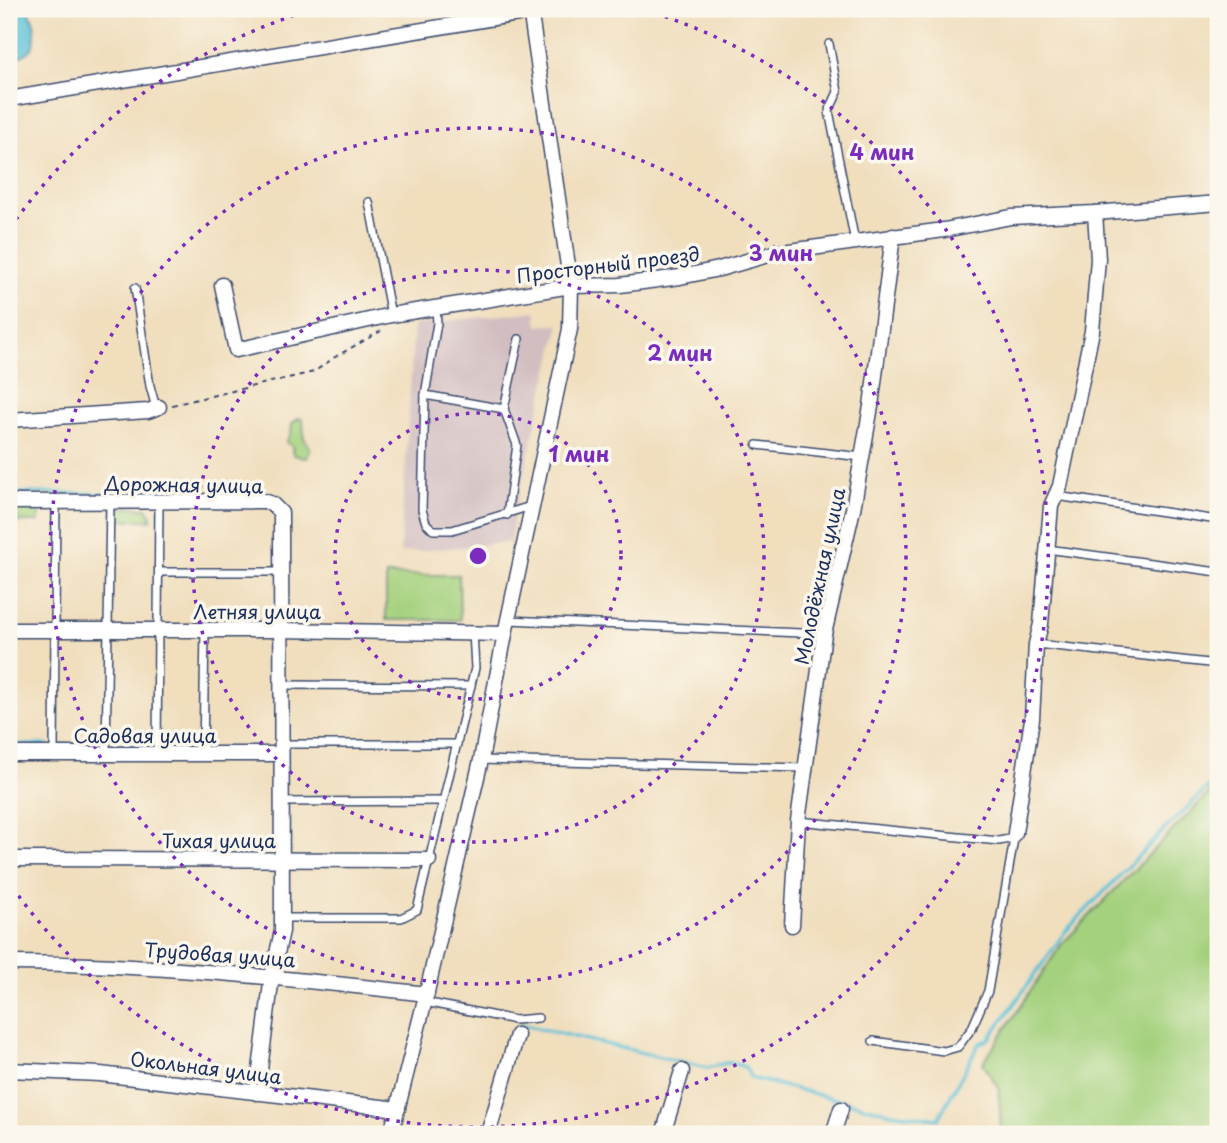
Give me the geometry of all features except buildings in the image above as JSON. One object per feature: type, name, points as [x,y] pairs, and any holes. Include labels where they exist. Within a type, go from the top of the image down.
[{"type":"street","points":[[9,99],[548,9]]},
{"type":"street","points":[[391,1134],[426,998],[481,760],[570,328],[571,286],[529,11]]},
{"type":"street","name":"Просторный проезд","points":[[222,285],[236,350],[391,316],[571,286],[620,285],[680,277],[775,253],[944,230],[1011,217],[1218,203]]},
{"type":"street","points":[[1015,833],[1032,719],[1036,644],[1041,624],[1051,506],[1060,486],[1092,331],[1098,259],[1095,213]]},
{"type":"street","name":"Молодёжная улица","points":[[792,925],[797,821],[804,768],[824,634],[853,509],[871,406],[893,236]]},
{"type":"street","points":[[9,420],[148,411],[158,408]]},
{"type":"street","name":"Дорожная улица","points":[[9,502],[264,501],[272,504],[281,513],[282,932],[272,976],[257,1093]]},
{"type":"street","name":"Летняя улица","points":[[9,630],[473,632],[507,627]]},
{"type":"street","name":"Садовая улица","points":[[9,754],[203,754],[281,749]]},
{"type":"street","name":"Тихая улица","points":[[9,859],[429,860]]},
{"type":"street","name":"Трудовая улица","points":[[9,963],[86,964],[272,976],[426,998]]},
{"type":"street","points":[[488,1134],[517,1035]]},
{"type":"street","name":"Окольная улица","points":[[9,1070],[87,1073],[398,1110]]},
{"type":"street","points":[[663,1134],[682,1071]]},
{"type":"street","points":[[833,1134],[841,1109]]},
{"type":"lane","points":[[829,44],[838,92],[829,111],[855,242]]},
{"type":"lane","points":[[369,202],[391,316]]},
{"type":"lane","points":[[135,288],[150,386],[158,408]]},
{"type":"lane","points":[[436,309],[437,323],[425,395],[422,510],[426,523],[433,530],[452,530],[532,505]]},
{"type":"lane","points":[[507,515],[517,445],[504,409],[519,339]]},
{"type":"lane","points":[[425,395],[504,409]]},
{"type":"lane","points":[[757,445],[862,457]]},
{"type":"lane","points":[[1055,496],[1218,520]]},
{"type":"lane","points":[[106,754],[110,501]]},
{"type":"lane","points":[[157,754],[159,501]]},
{"type":"lane","points":[[54,754],[56,502]]},
{"type":"lane","points":[[1047,549],[1218,572]]},
{"type":"lane","points":[[160,572],[280,572]]},
{"type":"lane","points":[[507,627],[824,634]]},
{"type":"lane","points":[[203,754],[205,630]]},
{"type":"lane","points":[[282,918],[401,918],[417,910],[475,668],[473,632]]},
{"type":"lane","points":[[1036,644],[1218,664]]},
{"type":"lane","points":[[281,685],[471,686]]},
{"type":"lane","points":[[281,749],[457,744]]},
{"type":"lane","points":[[481,760],[804,768]]},
{"type":"lane","points":[[281,802],[443,802]]},
{"type":"lane","points":[[797,821],[999,841],[1009,839],[1015,833]]},
{"type":"lane","points":[[873,1041],[944,1051],[958,1047],[972,1028],[988,991],[1015,833]]},
{"type":"lane","points":[[426,998],[515,1020],[538,1018]]},
{"type":"path","points":[[158,408],[314,372],[335,357],[380,334],[391,316]]},
{"type":"shaded area","points":[[536,311],[538,326],[560,324],[510,542],[400,553],[414,325]]},
{"type":"green space","points":[[299,418],[303,420],[304,438],[310,448],[307,458],[294,455],[293,447],[286,442],[291,434],[292,424]]},
{"type":"green space","points":[[40,507],[39,522],[18,522],[17,515],[9,515],[12,508]]},
{"type":"green space","points":[[119,507],[147,508],[151,520],[113,520],[113,513]]},
{"type":"green space","points":[[386,575],[459,575],[460,620],[386,620]]},
{"type":"green space","points":[[1218,784],[1218,1134],[1001,1134],[999,1089],[983,1063],[1061,945]]},
{"type":"water","points":[[15,9],[28,10],[35,31],[30,50],[17,57],[9,53],[9,13]]},
{"type":"waterway","points":[[9,493],[156,494]]},
{"type":"waterway","points":[[13,745],[47,745]]},
{"type":"waterway","points":[[63,745],[97,745]]},
{"type":"waterway","points":[[114,745],[148,745]]},
{"type":"waterway","points":[[166,746],[197,746]]},
{"type":"waterway","points":[[520,1024],[707,1068],[730,1062],[745,1067],[751,1078],[891,1113],[938,1119],[979,1044],[989,1039],[1065,932],[1218,778]]}]
